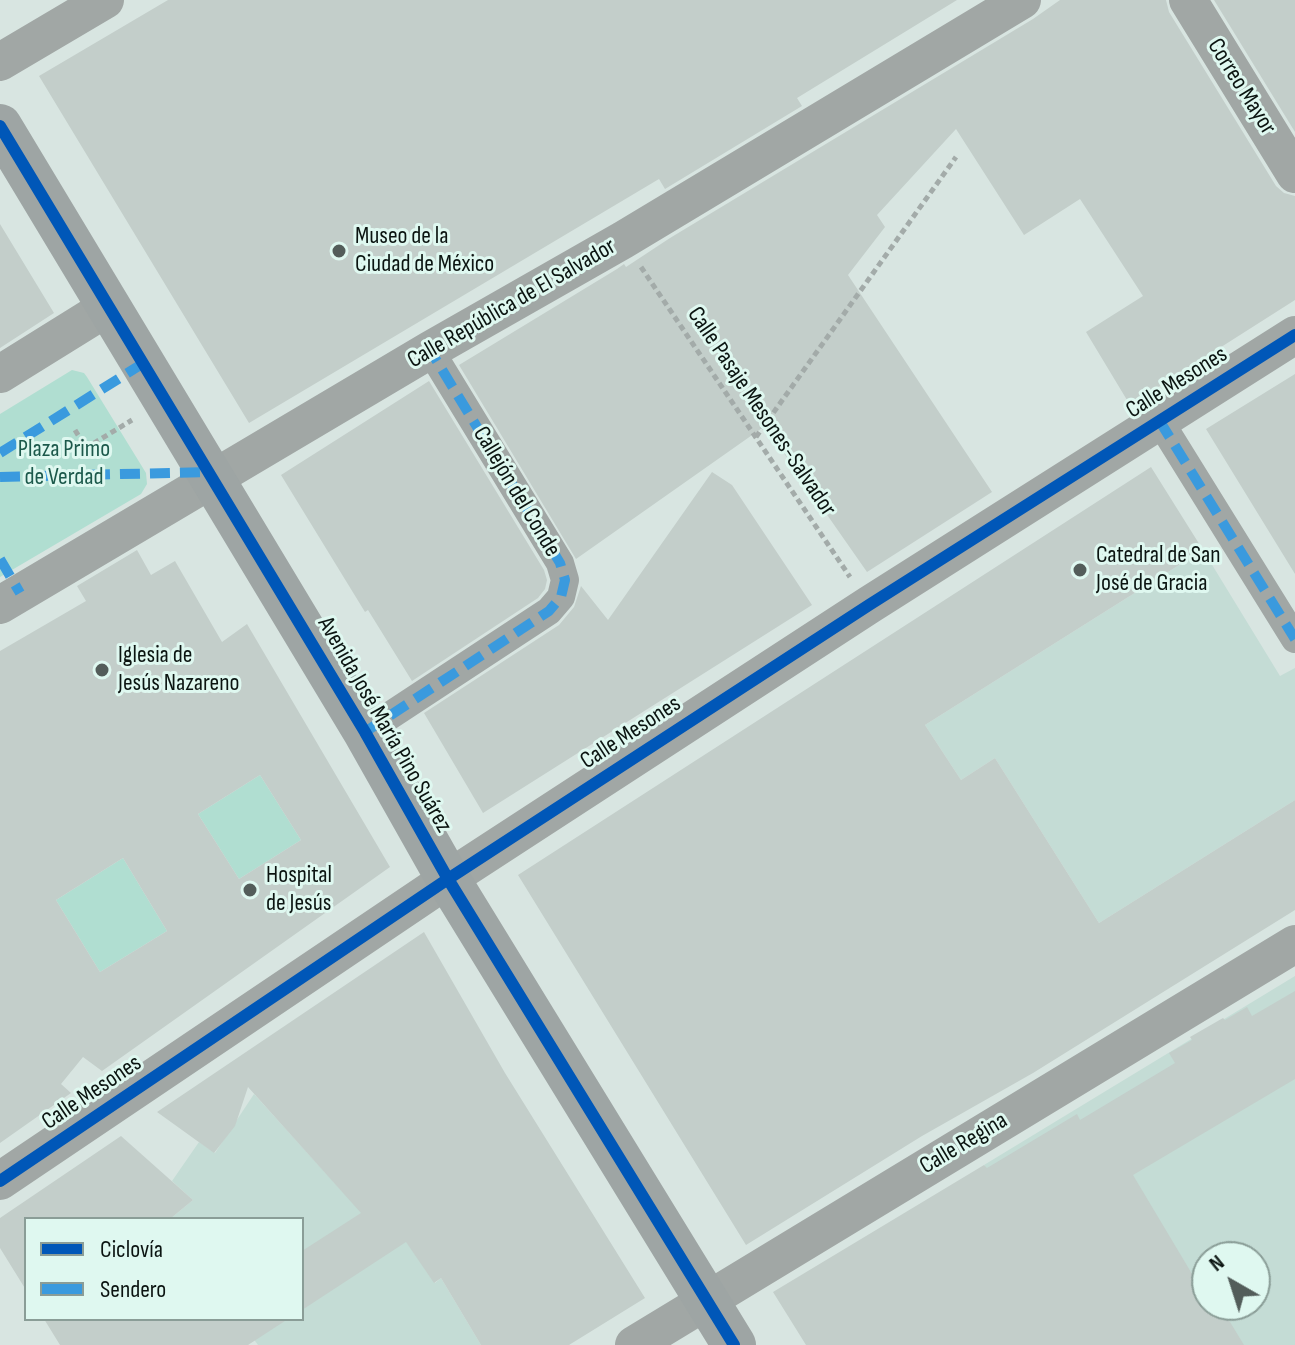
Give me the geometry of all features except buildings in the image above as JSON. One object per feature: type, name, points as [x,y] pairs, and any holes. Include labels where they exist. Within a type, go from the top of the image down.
[{"type":"main road","name":"Avenida José María Pino Suárez","points":[[0,126],[365,732],[448,879],[734,1345]]},
{"type":"street","points":[[0,62],[105,0]]},
{"type":"street","name":"Calle República de El Salvador","points":[[0,605],[430,350],[623,240],[1022,0]]},
{"type":"street","name":"Correo Mayor","points":[[1188,0],[1295,174]]},
{"type":"street","points":[[0,374],[108,307]]},
{"type":"street","name":"Calle Mesones","points":[[0,1181],[448,879],[869,605],[1295,335]]},
{"type":"street","name":"Callejón del Conde","points":[[365,732],[549,611],[561,597],[565,580],[560,563],[430,350]]},
{"type":"street","points":[[1159,420],[1295,639]]},
{"type":"street","name":"Calle Regina","points":[[634,1345],[1295,944]]},
{"type":"path","points":[[756,437],[956,157]]},
{"type":"path","points":[[74,443],[71,445],[77,454],[165,401]]},
{"type":"path","points":[[75,430],[86,448]]},
{"type":"shaded area","points":[[1203,550],[1280,676],[1295,668],[1295,800],[1099,923],[995,758],[961,780],[925,725]]},
{"type":"shaded area","points":[[1295,976],[1295,1345],[1093,1345],[984,1165]]},
{"type":"shaded area","points":[[254,1094],[342,1191],[361,1175],[435,1283],[441,1278],[481,1345],[258,1345],[240,1321],[304,1321],[304,1217],[172,1217],[193,1200],[172,1181],[199,1142],[215,1153]]},
{"type":"green space","name":"Plaza Primo de Verdad","points":[[72,370],[87,377],[146,473],[147,484],[141,494],[0,577],[0,414]]},
{"type":"green space","points":[[260,775],[301,840],[239,879],[198,814]]},
{"type":"green space","points":[[123,858],[167,931],[100,972],[56,900]]},
{"type":"marked path","points":[[365,732],[549,611],[561,597],[565,580],[560,563],[430,350]]},
{"type":"marked path","points":[[0,453],[142,364]]},
{"type":"marked path","points":[[1159,420],[1295,639]]},
{"type":"marked path","points":[[0,477],[208,472]]},
{"type":"marked path","points":[[0,559],[20,593]]},
{"type":"cycle path","points":[[0,126],[365,732],[448,879],[734,1345]]},
{"type":"cycle path","points":[[0,1181],[448,879],[869,605],[1295,335]]},
{"type":"place","name":"Museo de la Ciudad de México","points":[[339,251]]},
{"type":"place","name":"Catedral de San José de Gracia","points":[[1080,570]]},
{"type":"place","name":"Iglesia de Jesús Nazareno","points":[[102,670]]},
{"type":"place","name":"Hospital de Jesús","points":[[250,890]]}]
